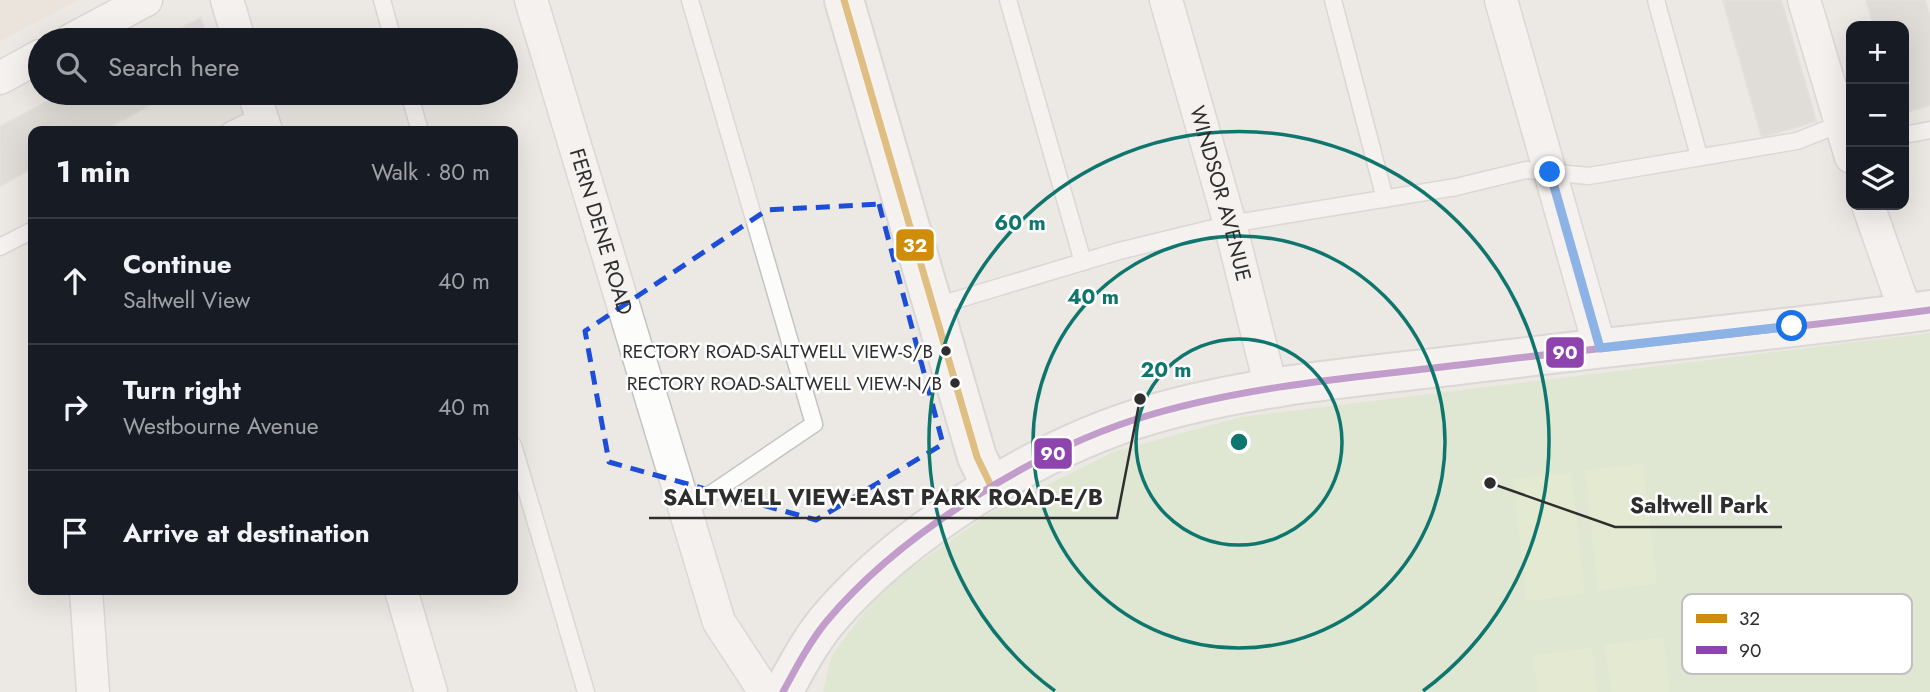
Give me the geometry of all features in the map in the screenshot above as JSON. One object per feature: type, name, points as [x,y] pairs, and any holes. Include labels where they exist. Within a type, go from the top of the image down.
[{"type":"street","points":[[94,28],[146,0]]},
{"type":"street","points":[[227,0],[235,28]]},
{"type":"street","name":"FERN DENE ROAD","points":[[531,0],[719,622],[730,644],[765,692]]},
{"type":"street","points":[[844,0],[977,457],[992,488]]},
{"type":"street","name":"WINDSOR AVENUE","points":[[1167,0],[1230,224],[1271,388]]},
{"type":"street","points":[[1502,0],[1600,348]]},
{"type":"street","points":[[1804,0],[1846,125]]},
{"type":"street","points":[[0,78],[28,63]]},
{"type":"street","points":[[783,692],[825,624],[855,591],[917,536],[992,488],[1094,435],[1141,418],[1271,388],[1918,312],[1870,210]]},
{"type":"street","points":[[86,595],[93,692]]},
{"type":"street","points":[[403,595],[432,692]]},
{"type":"lane","points":[[382,0],[390,28]]},
{"type":"lane","points":[[687,510],[814,424],[690,0]]},
{"type":"lane","points":[[1008,0],[1083,261]]},
{"type":"lane","points":[[1333,0],[1385,199]]},
{"type":"lane","points":[[1656,0],[1699,156]]},
{"type":"lane","points":[[412,105],[419,126]]},
{"type":"lane","points":[[238,126],[260,113]]},
{"type":"lane","points":[[933,307],[1083,261],[1230,224],[1456,187],[1526,170],[1588,176],[1797,141],[1846,125]]},
{"type":"lane","points":[[1909,134],[1930,130]]},
{"type":"lane","points":[[0,247],[28,233]]},
{"type":"lane","points":[[518,462],[586,692]]},
{"type":"highlighted area","points":[[879,204],[943,444],[816,520],[609,462],[585,331],[767,210]]},
{"type":"shaded area","points":[[0,0],[78,0],[0,41]]},
{"type":"green space","points":[[1930,333],[1930,692],[823,692],[832,655],[884,587],[987,515],[1113,452],[1241,417]]},
{"type":"green space","points":[[1643,463],[1657,584],[1598,591],[1585,470]]},
{"type":"green space","points":[[1571,472],[1585,594],[1527,601],[1513,479]]},
{"type":"green space","points":[[1663,637],[1670,692],[1611,692],[1605,645]]},
{"type":"green space","points":[[1592,648],[1597,692],[1538,692],[1533,655]]},
{"type":"building","points":[[1723,0],[1781,0],[1816,121],[1762,137]]},
{"type":"building","points":[[1866,0],[1925,0],[1930,18],[1930,105],[1909,111],[1909,21],[1872,21]]},
{"type":"building","points":[[201,18],[204,28],[182,28]]},
{"type":"building","points":[[41,105],[150,105],[111,126],[28,126],[28,171],[0,186],[0,127]]},
{"type":"transit line","name":"32","points":[[844,0],[977,457],[992,488]]},
{"type":"transit line","name":"90","points":[[783,692],[808,647],[826,622],[893,556],[933,525],[1020,470],[1110,428],[1193,403],[1317,382],[1930,310]]},
{"type":"place","name":"RECTORY ROAD-SALTWELL VIEW-S/B","points":[[946,351]]},
{"type":"place","name":"RECTORY ROAD-SALTWELL VIEW-N/B","points":[[955,383]]},
{"type":"place","name":"SALTWELL VIEW-EAST PARK ROAD-E/B","points":[[1140,399]]},
{"type":"place","name":"Saltwell Park","points":[[1490,483]]},
{"type":"route","points":[[1550,172],[1600,348],[1792,326]]}]
